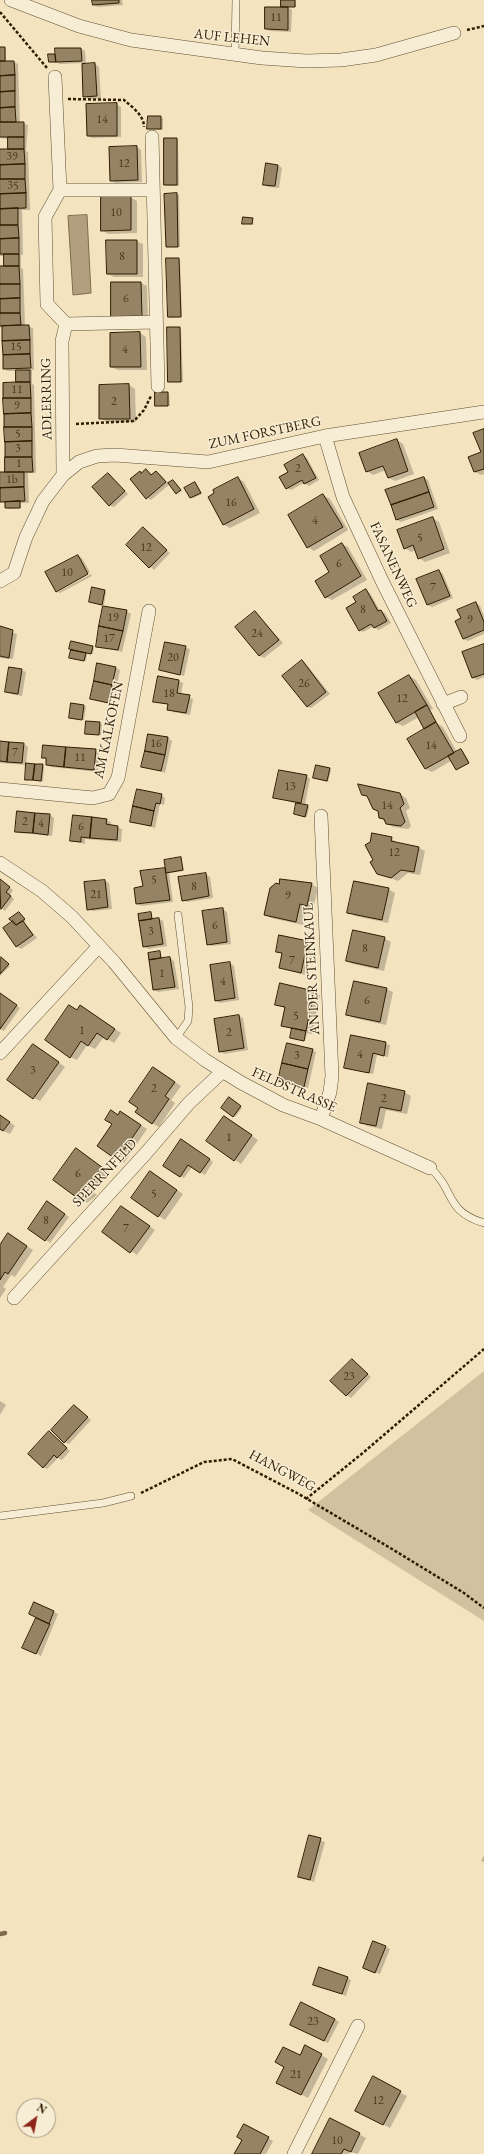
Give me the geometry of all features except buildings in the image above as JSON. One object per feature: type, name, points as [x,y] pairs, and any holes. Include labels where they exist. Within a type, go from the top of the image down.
[{"type":"street","name":"AUF LEHEN","points":[[11,0],[79,26],[131,40],[203,52],[299,60],[341,60],[376,55],[454,33]]},
{"type":"street","points":[[55,77],[60,190],[45,217],[47,304],[66,324],[156,322]]},
{"type":"street","points":[[152,137],[158,386]]},
{"type":"street","points":[[60,190],[153,190]]},
{"type":"street","name":"ADLERRING","points":[[63,474],[62,341],[66,324]]},
{"type":"street","name":"ZUM FORSTBERG","points":[[0,581],[14,573],[26,537],[43,501],[63,474],[79,462],[97,456],[115,455],[208,462],[325,436],[484,412]]},
{"type":"street","name":"FASANENWEG","points":[[325,436],[344,497],[383,583],[460,736]]},
{"type":"street","name":"AM KALKOFEN","points":[[0,789],[93,798],[109,794],[118,778],[149,611]]},
{"type":"street","points":[[444,704],[461,697]]},
{"type":"street","name":"AN DER STEINKAUL","points":[[321,816],[332,1048],[330,1092],[321,1119]]},
{"type":"street","name":"FELDSTRASSE","points":[[0,862],[57,903],[99,946],[176,1038],[222,1072],[283,1105],[321,1119],[430,1168]]},
{"type":"street","points":[[0,1053],[99,946]]},
{"type":"street","name":"SPERRNFELD","points":[[14,1298],[146,1154],[189,1103],[222,1072]]},
{"type":"street","points":[[294,2154],[358,2026]]},
{"type":"lane","points":[[235,54],[236,0]]},
{"type":"lane","points":[[176,1038],[188,1021],[189,1007],[178,915]]},
{"type":"lane","name":"FELDSTRASSE","points":[[430,1168],[438,1174],[456,1208],[465,1215],[484,1223]]},
{"type":"lane","points":[[0,1516],[103,1503],[131,1496]]},
{"type":"path","points":[[0,12],[40,62],[55,77]]},
{"type":"path","points":[[454,33],[484,26]]},
{"type":"path","points":[[56,99],[124,100],[141,115],[144,121],[144,132],[152,137]]},
{"type":"path","points":[[63,424],[134,421],[144,410],[152,392],[158,386]]},
{"type":"path","points":[[306,1499],[375,1443],[484,1350]]},
{"type":"path","name":"HANGWEG","points":[[131,1496],[173,1478],[204,1462],[232,1459],[306,1499],[426,1570],[484,1608]]},
{"type":"shaded area","points":[[87,215],[91,293],[73,295],[68,216]]},
{"type":"shaded area","points":[[484,1371],[484,1621],[308,1510]]},
{"type":"waterway","points":[[0,1934],[5,1933]]}]
